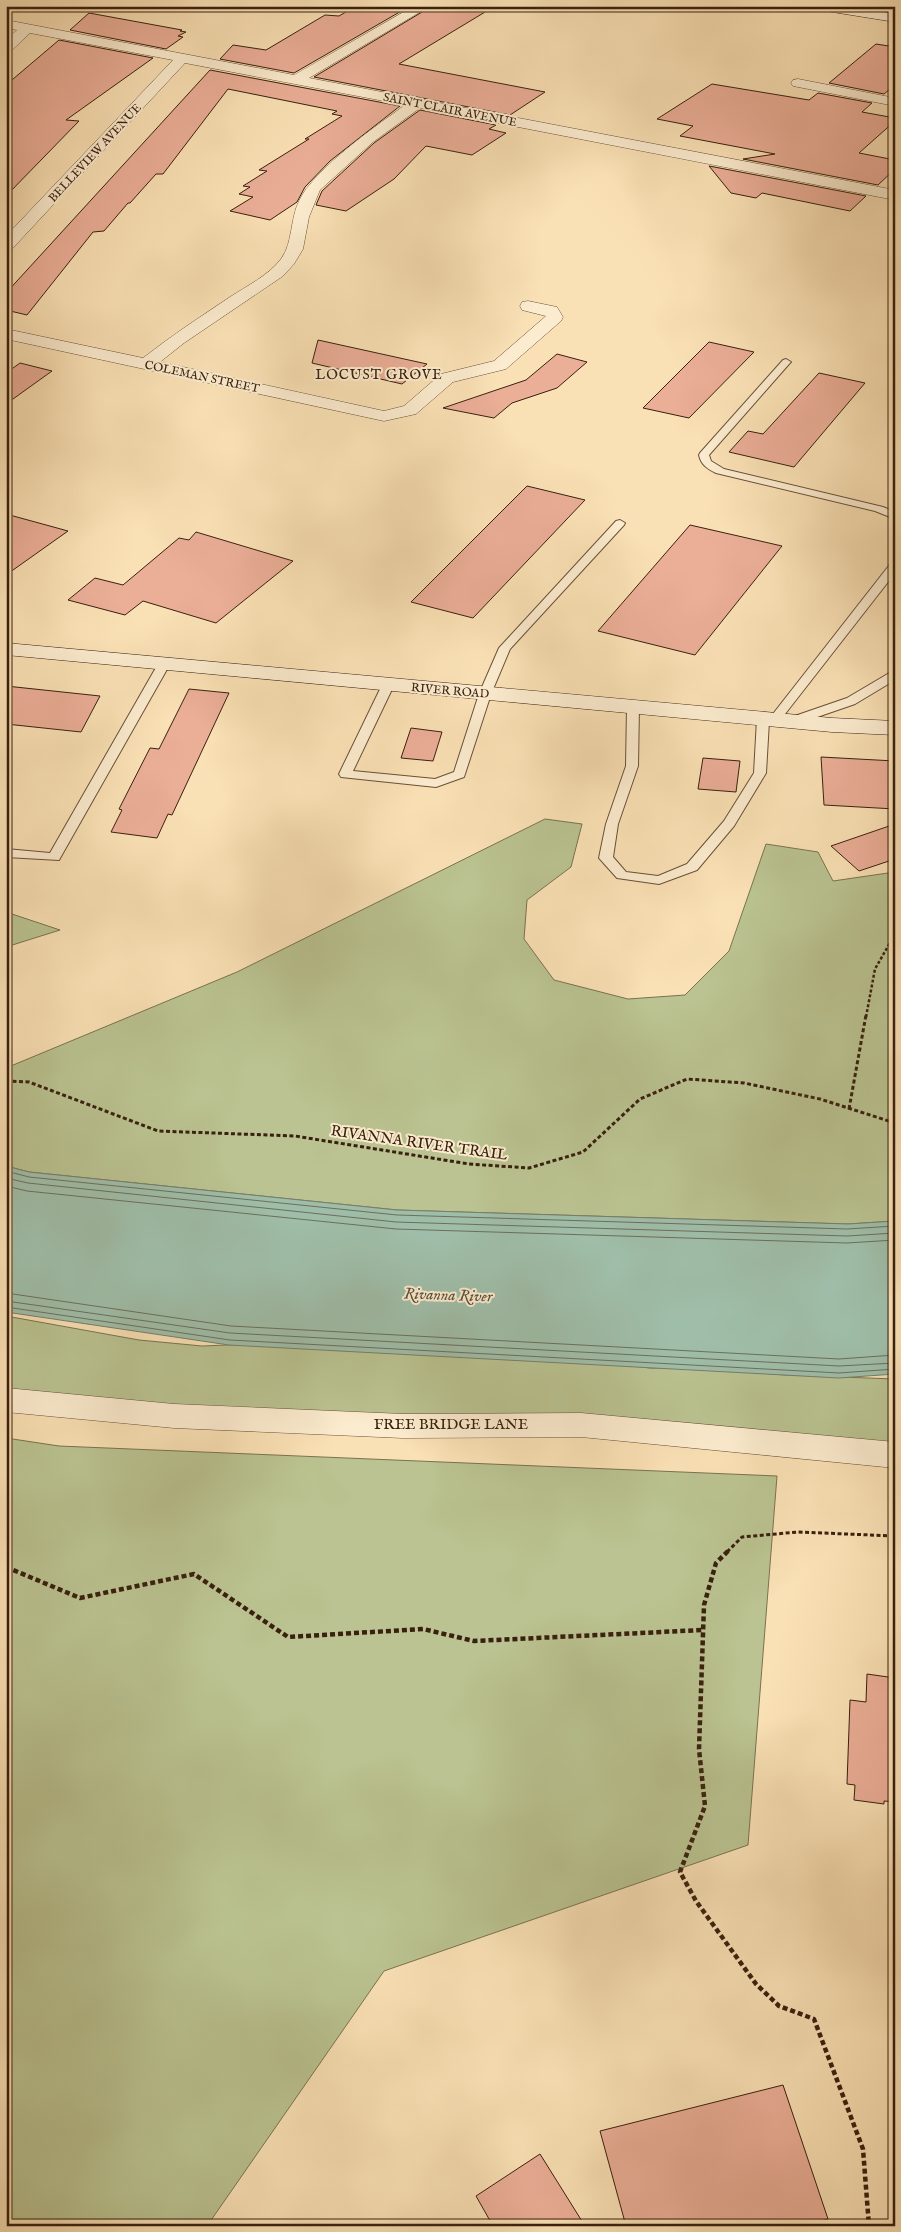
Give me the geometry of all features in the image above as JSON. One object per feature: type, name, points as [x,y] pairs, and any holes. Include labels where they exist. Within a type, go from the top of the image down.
[{"type":"street","points":[[296,80],[424,6]]},
{"type":"street","points":[[820,6],[895,18]]},
{"type":"street","name":"SAINT CLAIR AVENUE","points":[[6,24],[895,195]]},
{"type":"street","points":[[6,48],[27,28]]},
{"type":"street","name":"BELLEVIEW AVENUE","points":[[6,246],[182,58]]},
{"type":"street","points":[[798,84],[895,102]]},
{"type":"street","points":[[145,365],[178,339],[277,273],[288,261],[295,249],[301,216],[314,188],[368,139],[417,103]]},
{"type":"street","name":"COLEMAN STREET","points":[[6,334],[384,416],[410,410],[448,378],[500,365],[555,317],[551,311],[528,306]]},
{"type":"street","name":"RIVER ROAD","points":[[6,649],[775,720],[895,728]]},
{"type":"street","name":"FREE BRIDGE LANE","points":[[6,1400],[174,1416],[403,1426],[580,1425],[895,1455]]},
{"type":"lane","points":[[786,362],[704,455],[704,461],[710,467],[720,471],[879,509],[895,516]]},
{"type":"lane","points":[[388,685],[345,774],[436,783],[460,774],[485,694],[505,648],[620,523]]},
{"type":"lane","points":[[633,707],[632,766],[612,824],[606,858],[622,876],[659,880],[692,867],[730,823],[760,773],[775,720],[895,565]]},
{"type":"lane","points":[[6,853],[54,857],[164,664]]},
{"type":"lane","points":[[775,720],[851,701],[895,675]]},
{"type":"path","points":[[849,1109],[875,969],[895,934]]},
{"type":"path","name":"RIVANNA RIVER TRAIL","points":[[6,1081],[29,1082],[158,1131],[295,1136],[470,1164],[529,1168],[583,1152],[640,1099],[686,1080],[744,1083],[820,1099],[895,1123]]},
{"type":"path","points":[[869,2226],[863,2149],[822,2035],[814,2020],[779,2006],[756,1984],[696,1901],[680,1872],[704,1806],[699,1749],[704,1605],[716,1562],[742,1537],[798,1532],[895,1536]]},
{"type":"path","points":[[6,1567],[80,1598],[194,1574],[288,1637],[423,1629],[474,1641],[703,1630]]},
{"type":"shaded area","points":[[545,819],[582,824],[571,867],[527,900],[524,939],[554,980],[628,999],[685,995],[729,951],[766,844],[818,852],[833,881],[895,872],[895,1221],[848,1224],[397,1210],[29,1172],[6,1166],[6,1068],[237,972]]},
{"type":"shaded area","points":[[6,912],[60,930],[6,947]]},
{"type":"shaded area","points":[[6,1316],[139,1340],[202,1346],[276,1343],[536,1355],[650,1368],[895,1379],[895,1456],[6,1400]]},
{"type":"shaded area","points":[[6,1438],[59,1446],[777,1476],[748,1845],[384,1971],[207,2226],[6,2226]]},
{"type":"water","name":"Rivanna River","points":[[6,1166],[29,1172],[397,1210],[848,1224],[895,1221],[895,1374],[839,1378],[229,1345],[6,1312]]},
{"type":"building","points":[[356,6],[410,6],[294,73],[220,59],[233,45],[266,50],[325,15],[339,16]]},
{"type":"building","points":[[432,6],[495,6],[399,64],[545,92],[510,115],[314,77]]},
{"type":"building","points":[[89,13],[186,32],[178,36],[183,37],[166,49],[70,30]]},
{"type":"building","points":[[59,40],[153,58],[66,120],[79,121],[6,196],[6,85]]},
{"type":"building","points":[[876,44],[895,47],[895,85],[884,94],[829,83]]},
{"type":"building","points":[[210,70],[400,106],[330,161],[305,187],[297,202],[270,220],[230,211],[253,197],[239,194],[250,187],[243,186],[267,171],[259,170],[342,116],[332,114],[337,111],[228,89],[163,174],[156,174],[104,231],[93,232],[27,315],[6,310],[6,293]]},
{"type":"building","points":[[712,84],[809,100],[818,93],[872,103],[862,112],[895,118],[895,121],[859,153],[895,160],[895,169],[878,185],[743,159],[775,154],[680,136],[693,126],[657,119]]},
{"type":"building","points":[[420,110],[496,125],[489,129],[506,133],[472,155],[426,146],[394,179],[346,211],[316,205],[322,191],[374,143]]},
{"type":"building","points":[[709,166],[866,196],[850,211],[762,193],[756,198],[731,193]]},
{"type":"building","points":[[318,340],[427,364],[402,384],[312,363]]},
{"type":"building","points":[[709,342],[754,352],[689,418],[643,408]]},
{"type":"building","points":[[557,354],[587,362],[557,388],[512,403],[494,418],[443,408],[526,380]]},
{"type":"building","points":[[20,363],[52,371],[6,404],[6,373]]},
{"type":"building","points":[[819,373],[865,383],[794,467],[729,452],[748,431],[763,434]]},
{"type":"building","points":[[527,486],[585,500],[473,618],[411,602]]},
{"type":"building","points":[[6,514],[68,531],[6,575]]},
{"type":"building","points":[[690,525],[782,546],[695,655],[598,631]]},
{"type":"building","points":[[196,532],[293,561],[216,623],[143,601],[125,615],[68,600],[95,578],[123,585],[179,538],[189,540]]},
{"type":"building","points":[[6,686],[100,696],[81,732],[6,724]]},
{"type":"building","points":[[189,689],[229,693],[172,815],[168,814],[157,838],[111,832],[122,810],[119,809],[150,748],[159,749]]},
{"type":"building","points":[[411,728],[442,732],[433,761],[401,758]]},
{"type":"building","points":[[821,757],[895,761],[895,809],[824,805]]},
{"type":"building","points":[[703,758],[740,761],[736,792],[698,789]]},
{"type":"building","points":[[895,824],[895,859],[859,871],[831,846]]},
{"type":"building","points":[[867,1674],[895,1678],[895,1802],[884,1801],[884,1804],[854,1800],[855,1785],[847,1784],[850,1700],[866,1702]]},
{"type":"building","points":[[783,2085],[828,2219],[801,2226],[626,2226],[600,2131]]},
{"type":"building","points":[[540,2154],[585,2226],[493,2226],[476,2196]]},
{"type":"district","name":"LOCUST GROVE","points":[[379,375]]}]
